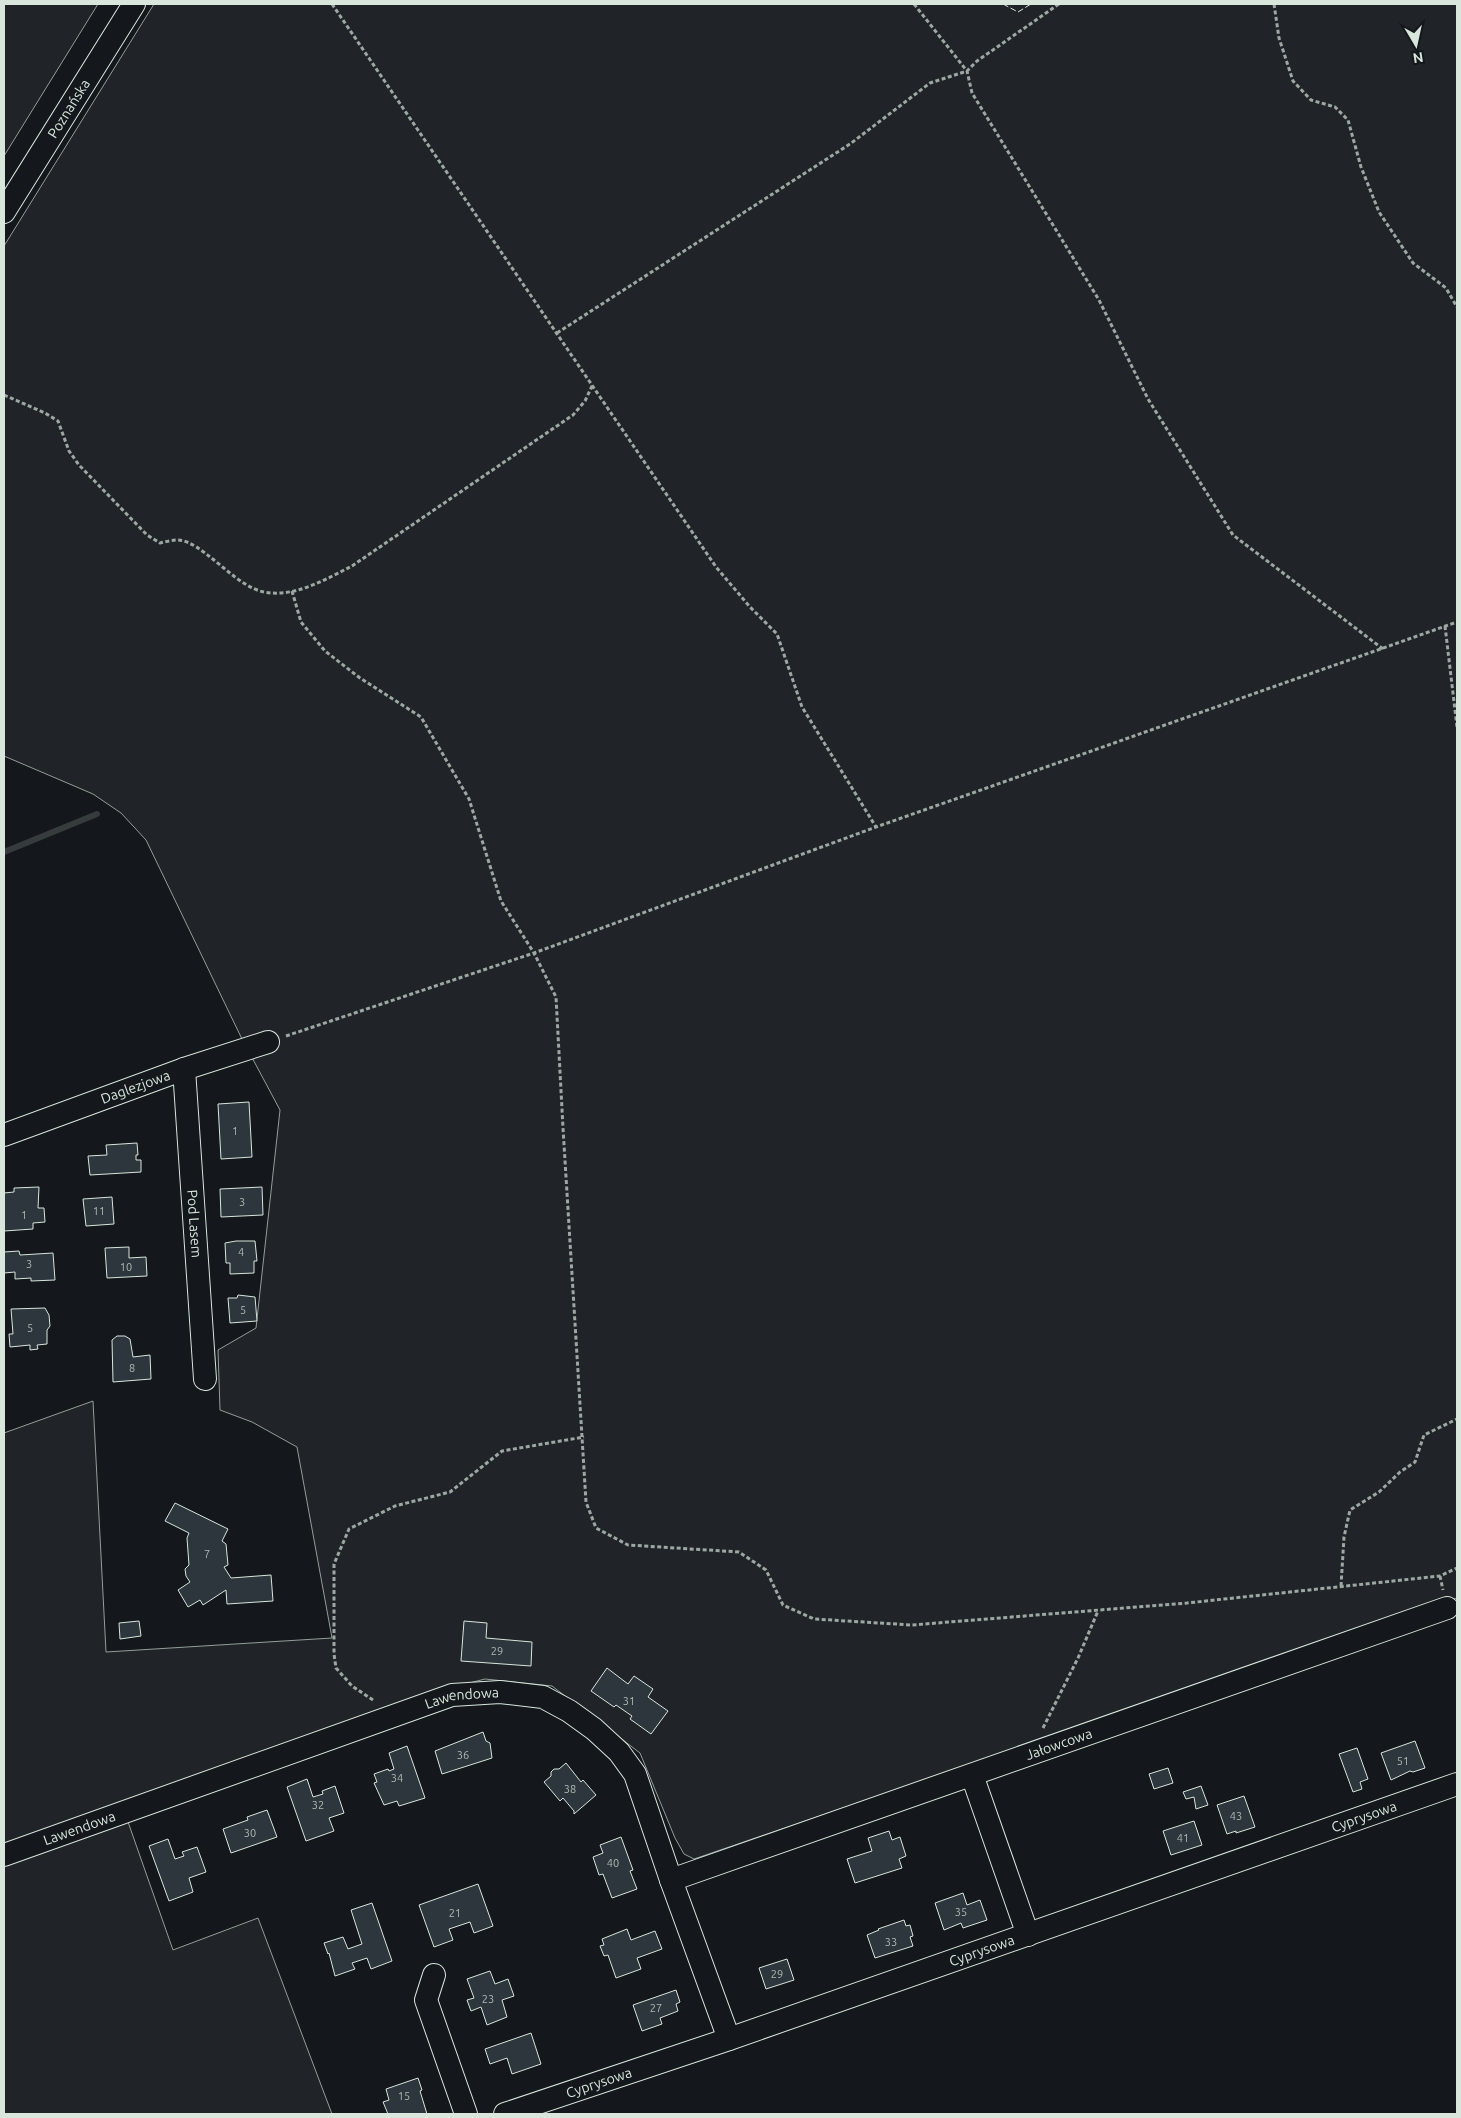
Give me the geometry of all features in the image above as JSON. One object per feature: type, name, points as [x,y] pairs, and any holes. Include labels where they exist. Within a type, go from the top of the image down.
[{"type":"street","name":"Poznańska","points":[[4,212],[134,4]]},
{"type":"street","name":"Daglezjowa","points":[[4,1135],[184,1069],[268,1042]]},
{"type":"street","name":"Pod Lasem","points":[[184,1069],[205,1379]]},
{"type":"street","name":"Jałowcowa","points":[[671,1880],[1447,1608]]},
{"type":"street","name":"Lawendowa","points":[[4,1855],[452,1695],[500,1692],[543,1697],[569,1711],[594,1729],[619,1752],[635,1774],[671,1880],[729,2039]]},
{"type":"street","points":[[972,1774],[1028,1935]]},
{"type":"street","name":"Cyprysowa","points":[[506,2114],[729,2039],[1457,1784]]},
{"type":"street","points":[[434,1975],[426,2000],[466,2114]]},
{"type":"path","points":[[332,4],[716,567],[750,607],[777,634],[802,707],[876,828]]},
{"type":"path","points":[[914,4],[968,71],[972,93],[1099,300],[1148,399],[1233,535],[1383,649]]},
{"type":"path","points":[[557,333],[850,144],[930,83],[968,71],[978,61],[1059,4]]},
{"type":"path","points":[[1274,4],[1279,38],[1293,81],[1312,100],[1335,107],[1348,120],[1361,167],[1379,212],[1413,263],[1446,288],[1457,307]]},
{"type":"path","points":[[4,395],[45,413],[58,421],[69,451],[147,535],[160,543],[173,540],[186,541],[248,585],[264,592],[292,591],[312,585],[352,566],[573,415],[586,401],[593,385]]},
{"type":"path","points":[[292,591],[301,622],[325,652],[360,678],[421,717],[469,799],[501,901],[534,953],[556,997],[562,1128],[584,1436],[586,1502],[596,1528],[628,1545],[739,1552],[766,1570],[783,1605],[814,1619],[912,1625],[1098,1611],[1440,1576],[1457,1568]]},
{"type":"path","points":[[268,1042],[534,953],[876,828],[1457,622]]},
{"type":"path","points":[[1445,626],[1457,728]]},
{"type":"path","points":[[1341,1586],[1344,1537],[1350,1510],[1379,1492],[1400,1472],[1415,1462],[1424,1435],[1457,1419]]},
{"type":"path","points":[[386,1717],[380,1705],[352,1686],[336,1668],[334,1654],[334,1564],[348,1529],[395,1506],[450,1492],[502,1451],[584,1436]]},
{"type":"path","points":[[1030,1754],[1078,1658],[1098,1611]]},
{"type":"shaded area","points":[[4,4],[98,4],[4,156]]},
{"type":"shaded area","points":[[154,4],[1457,4],[1457,1598],[694,1859],[684,1854],[675,1838],[640,1753],[552,1686],[485,1679],[422,1695],[121,1802],[173,1950],[258,1918],[332,2114],[4,2114],[4,1433],[93,1401],[106,1652],[332,1638],[297,1447],[252,1422],[220,1410],[218,1350],[256,1328],[280,1110],[241,1037],[146,840],[121,813],[93,794],[4,756],[4,246]]},
{"type":"building","points":[[249,1102],[252,1157],[221,1159],[218,1104]]},
{"type":"building","points":[[137,1143],[138,1155],[136,1155],[136,1160],[141,1160],[141,1172],[90,1175],[88,1156],[107,1155],[106,1145]]},
{"type":"building","points":[[39,1187],[38,1208],[44,1208],[45,1222],[33,1223],[33,1229],[4,1231],[4,1193],[14,1192],[14,1188]]},
{"type":"building","points":[[262,1187],[263,1215],[221,1217],[220,1189]]},
{"type":"building","points":[[112,1197],[114,1224],[86,1226],[83,1199]]},
{"type":"building","points":[[255,1241],[257,1261],[254,1261],[254,1273],[230,1274],[230,1263],[226,1263],[225,1243]]},
{"type":"building","points":[[129,1247],[129,1258],[146,1257],[147,1276],[107,1278],[105,1248]]},
{"type":"building","points":[[19,1251],[20,1255],[53,1253],[55,1280],[31,1281],[31,1278],[15,1279],[15,1272],[4,1273],[4,1252]]},
{"type":"building","points":[[238,1295],[255,1297],[257,1321],[230,1323],[228,1298],[237,1298]]},
{"type":"building","points":[[45,1308],[49,1315],[50,1326],[47,1330],[47,1344],[37,1345],[38,1349],[30,1350],[30,1345],[10,1347],[9,1334],[13,1334],[11,1309]]},
{"type":"building","points":[[117,1336],[125,1336],[130,1339],[133,1357],[150,1355],[151,1379],[113,1382],[112,1340]]},
{"type":"building","points":[[175,1503],[228,1529],[222,1541],[226,1544],[228,1565],[224,1567],[231,1578],[271,1575],[273,1601],[227,1604],[226,1590],[203,1605],[200,1600],[188,1607],[178,1590],[190,1582],[186,1576],[185,1569],[189,1565],[187,1538],[189,1533],[165,1521]]},
{"type":"building","points":[[139,1621],[141,1636],[120,1639],[119,1623]]},
{"type":"building","points":[[464,1621],[487,1623],[486,1638],[532,1642],[531,1666],[461,1661]]},
{"type":"building","points":[[607,1668],[628,1684],[634,1676],[653,1689],[648,1697],[668,1711],[651,1734],[630,1719],[632,1716],[616,1705],[614,1707],[591,1691]]},
{"type":"building","points":[[483,1732],[486,1741],[490,1743],[492,1758],[442,1774],[435,1751]]},
{"type":"building","points":[[1415,1741],[1425,1768],[1413,1772],[1410,1771],[1391,1780],[1381,1753]]},
{"type":"building","points":[[407,1746],[425,1798],[399,1806],[397,1801],[384,1805],[374,1783],[377,1782],[374,1774],[394,1769],[389,1753]]},
{"type":"building","points":[[1357,1748],[1368,1779],[1360,1782],[1362,1789],[1353,1792],[1339,1754]]},
{"type":"building","points":[[566,1763],[581,1782],[583,1780],[596,1795],[574,1814],[574,1811],[563,1798],[560,1801],[544,1782],[551,1776],[551,1772],[554,1769],[559,1769]]},
{"type":"building","points":[[1168,1768],[1173,1783],[1154,1789],[1149,1774]]},
{"type":"building","points":[[307,1779],[313,1797],[323,1794],[322,1791],[335,1786],[344,1813],[329,1818],[334,1831],[306,1841],[287,1787]]},
{"type":"building","points":[[1201,1786],[1208,1805],[1196,1809],[1194,1797],[1186,1799],[1183,1792]]},
{"type":"building","points":[[1244,1796],[1255,1827],[1227,1834],[1217,1805]]},
{"type":"building","points":[[267,1810],[277,1837],[231,1853],[223,1829],[248,1820],[247,1817]]},
{"type":"building","points":[[1194,1821],[1202,1845],[1171,1855],[1163,1831]]},
{"type":"building","points":[[889,1831],[892,1840],[900,1837],[906,1856],[899,1859],[902,1868],[855,1883],[847,1859],[872,1851],[868,1838]]},
{"type":"building","points":[[621,1837],[633,1870],[630,1871],[637,1889],[612,1898],[603,1874],[599,1875],[593,1857],[603,1853],[600,1845]]},
{"type":"building","points":[[168,1839],[175,1859],[184,1856],[182,1852],[197,1847],[206,1872],[189,1878],[193,1892],[169,1901],[149,1846]]},
{"type":"building","points":[[478,1884],[493,1926],[474,1933],[470,1922],[449,1929],[453,1940],[434,1947],[419,1905]]},
{"type":"building","points":[[963,1893],[967,1905],[980,1900],[987,1920],[963,1928],[961,1923],[944,1930],[935,1903]]},
{"type":"building","points":[[372,1903],[392,1961],[371,1969],[367,1958],[352,1963],[355,1969],[335,1976],[329,1953],[324,1943],[343,1937],[348,1949],[362,1944],[351,1910]]},
{"type":"building","points":[[904,1920],[906,1926],[910,1925],[913,1936],[910,1937],[913,1946],[875,1958],[867,1935]]},
{"type":"building","points":[[627,1929],[631,1940],[655,1931],[662,1949],[637,1958],[641,1969],[616,1978],[608,1955],[604,1956],[600,1946],[604,1945],[602,1939]]},
{"type":"building","points":[[787,1959],[794,1980],[766,1989],[759,1968]]},
{"type":"building","points":[[490,1971],[495,1984],[508,1979],[514,1996],[502,2000],[507,2017],[487,2025],[481,2007],[471,2011],[467,2000],[474,1998],[467,1979]]},
{"type":"building","points":[[676,1990],[680,2002],[676,2004],[678,2011],[660,2018],[662,2024],[642,2031],[633,2005]]},
{"type":"building","points":[[531,2033],[541,2064],[512,2074],[507,2058],[490,2064],[485,2049]]},
{"type":"building","points":[[418,2078],[427,2114],[388,2114],[383,2102],[389,2100],[386,2089]]},
{"type":"waterway","points":[[4,852],[97,814]]},
{"type":"fence","points":[[1003,4],[1018,12],[1031,4]]}]
